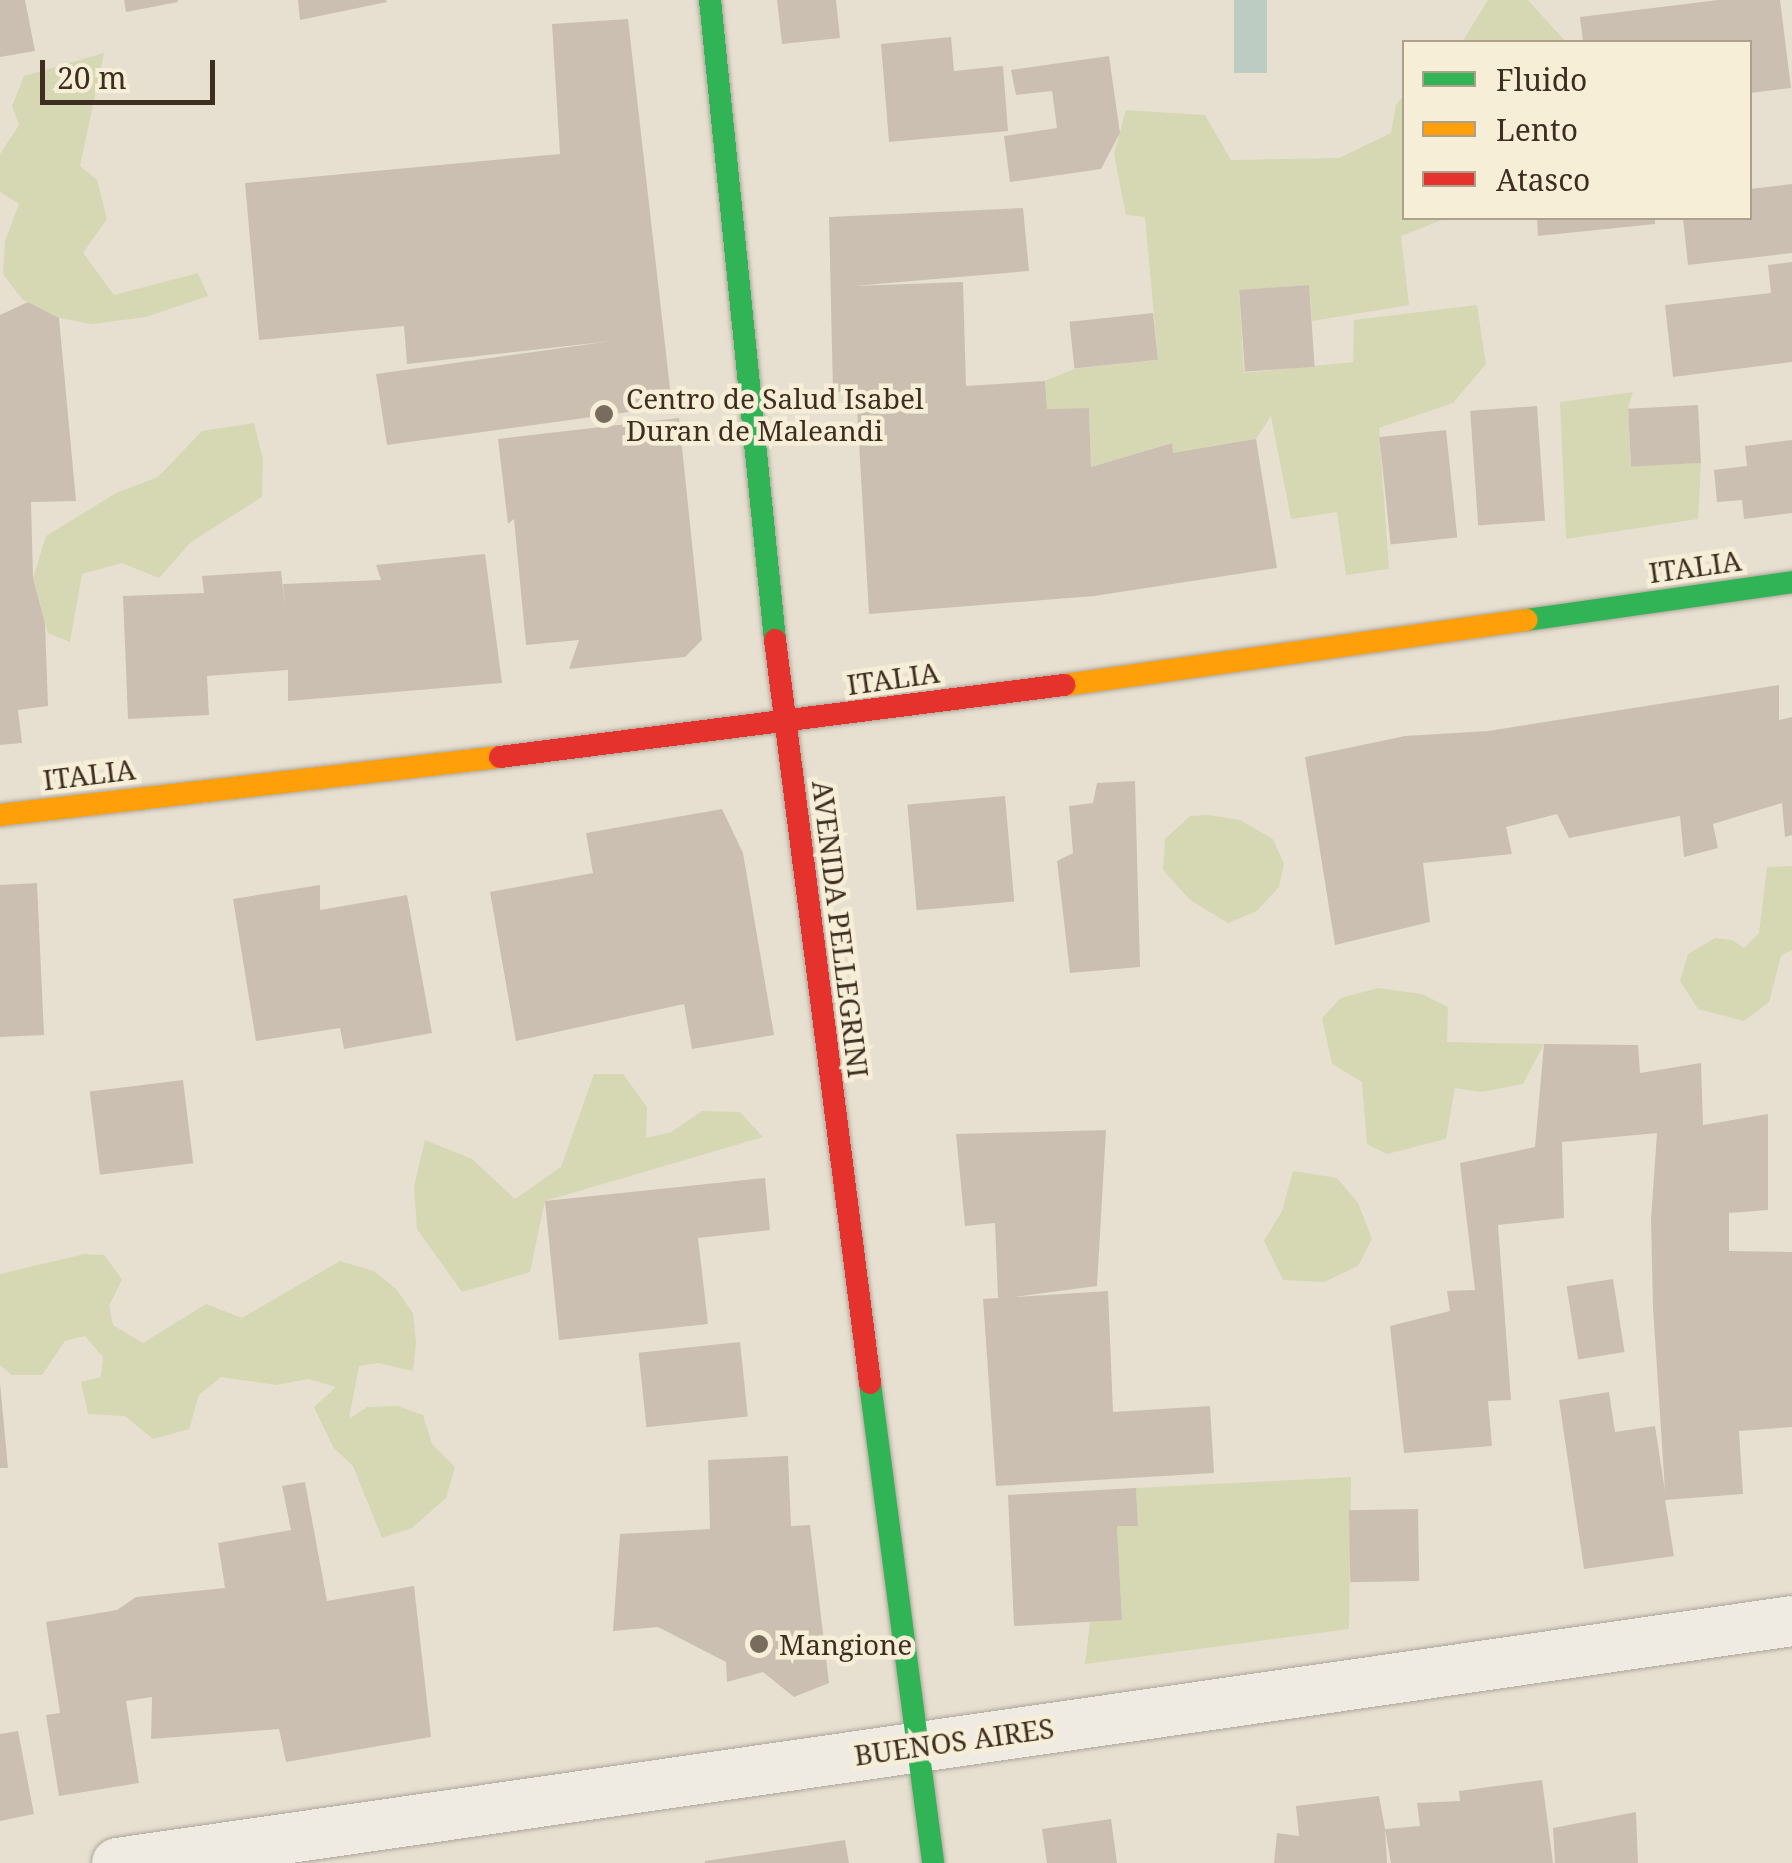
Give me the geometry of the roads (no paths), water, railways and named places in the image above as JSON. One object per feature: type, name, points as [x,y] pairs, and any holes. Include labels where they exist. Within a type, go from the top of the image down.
[{"type":"street","name":"AVENIDA PELLEGRINI","points":[[710,0],[784,724],[933,1863]]},
{"type":"street","name":"ITALIA","points":[[0,815],[784,724],[1792,582]]},
{"type":"street","name":"BUENOS AIRES","points":[[117,1863],[1792,1621]]},
{"type":"place","name":"Centro de Salud Isabel Duran de Maleandi","points":[[604,414]]},
{"type":"place","name":"Mangione","points":[[759,1644]]}]
